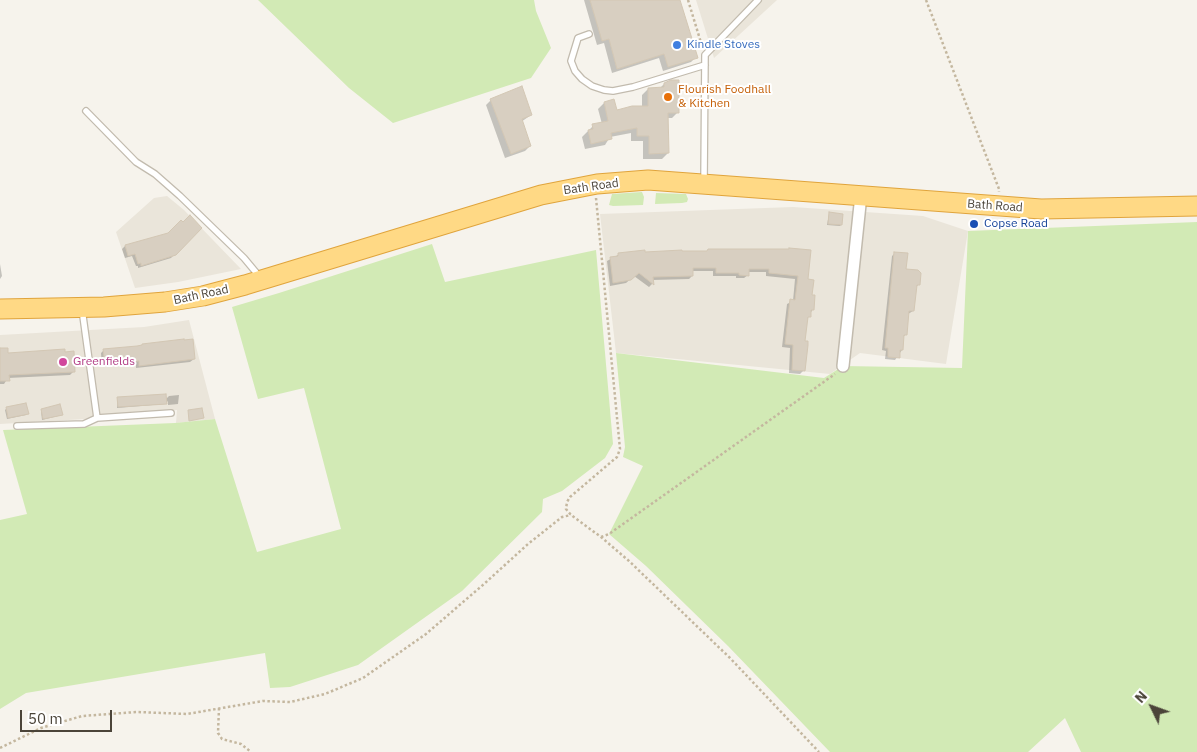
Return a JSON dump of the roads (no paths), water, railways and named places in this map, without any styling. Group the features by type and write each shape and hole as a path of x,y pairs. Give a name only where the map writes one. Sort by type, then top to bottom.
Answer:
{"highway":[{"name":"Bath Road","path":"0,309 165,302 203,296 262,280 541,195 597,184 648,180 1041,209 1197,206"}],"street":[{"path":"844,366 861,195"}],"lane":[{"path":"704,184 705,55 758,0"},
{"path":"589,34 578,38 570,61 582,79 592,86 604,90 613,91 632,87 704,65"},
{"path":"86,111 136,162 155,174 180,196 244,258 262,280"},
{"path":"82,307 97,418"},
{"path":"17,426 84,424 97,418 171,413"}],"place":[{"name":"Kindle Stoves","path":"677,45"},
{"name":"Flourish Foodhall & Kitchen","path":"668,97"},
{"name":"Copse Road","path":"974,224"},
{"name":"Greenfields","path":"63,362"}]}
